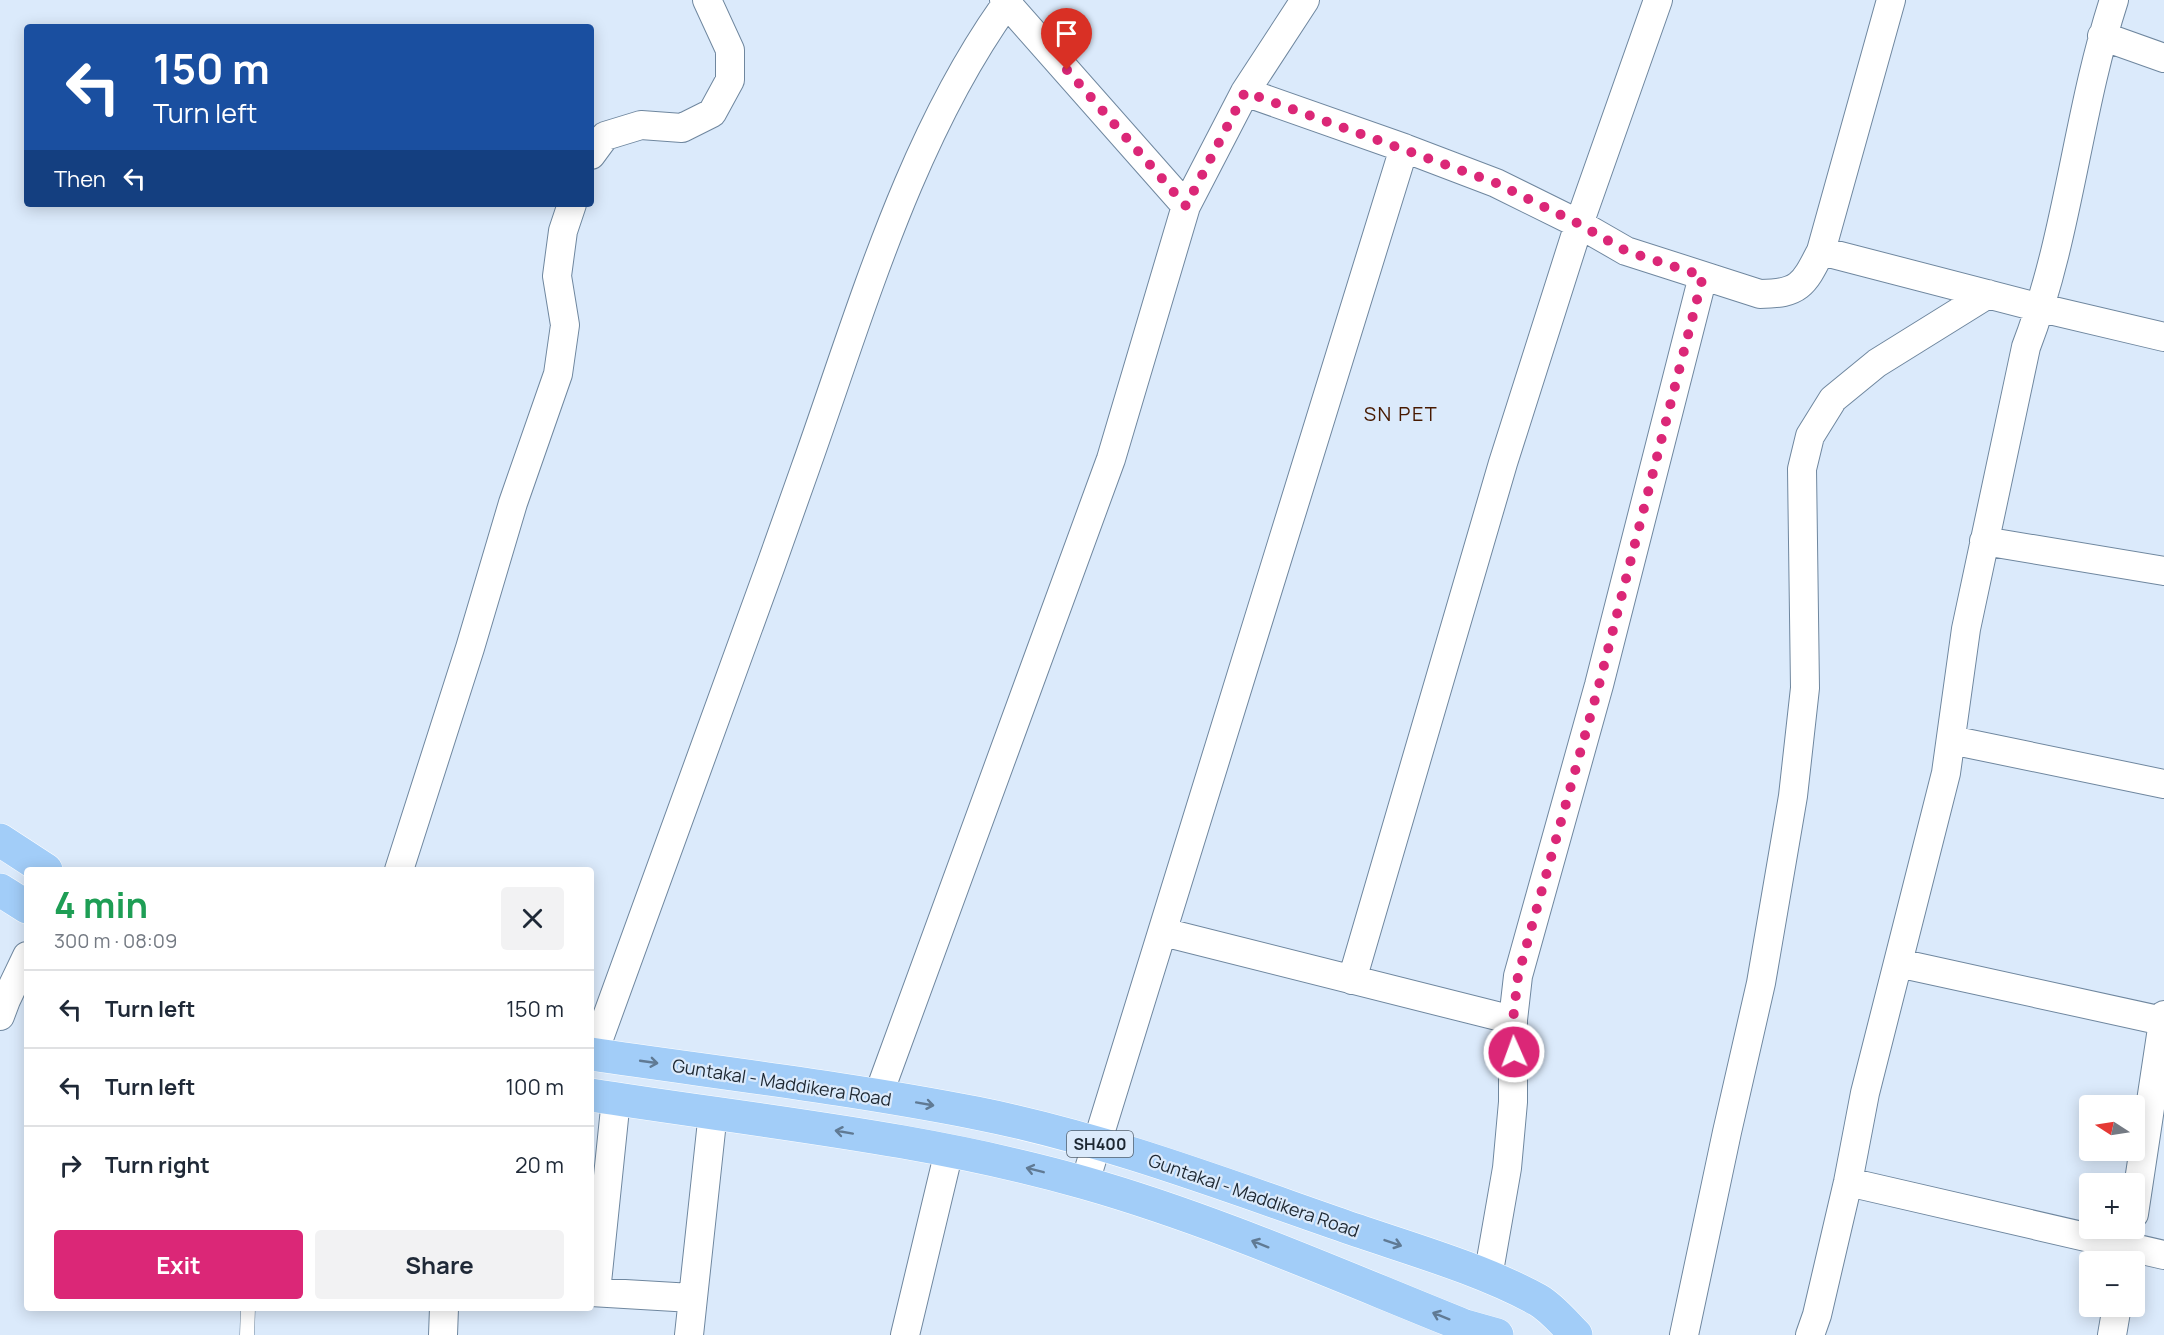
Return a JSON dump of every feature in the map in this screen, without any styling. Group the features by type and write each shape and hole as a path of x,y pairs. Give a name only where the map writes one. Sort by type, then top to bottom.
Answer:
{"main road":[{"path":"0,840 41,867"},
{"path":"0,890 24,906"},
{"name":"Guntakal - Maddikera Road","path":"594,1054 762,1077 878,1096 978,1114 1096,1143 1200,1176 1488,1276 1540,1302 1576,1335"},
{"name":"SH400","path":"604,1097 712,1112 949,1151 1085,1182 1188,1215 1465,1326 1497,1335"}],"street":[{"path":"594,151 605,136 641,124 682,128 712,113 730,80 730,50 706,0"},
{"path":"878,1096 1111,459 1186,206 1245,92 1305,0"},
{"path":"1352,980 1503,463 1579,224 1658,0"},
{"path":"1245,92 1496,183 1579,224 1626,251 1760,294 1782,294 1806,280 1821,250 1891,0"},
{"path":"1810,1335 1817,1315 1848,1182 1865,1094 1946,773 1966,629 2026,347 2041,308 2068,199 2102,36 2114,0"},
{"path":"594,1049 780,541 895,217 945,102 1007,1 1186,206"},
{"path":"2102,36 2164,58"},
{"path":"1085,1182 1404,148"},
{"path":"400,867 470,648 513,503 558,374 565,325 557,276 563,231 571,207"},
{"path":"1821,250 2041,308 2163,332"},
{"path":"1488,1276 1507,1168 1514,1102 1513,1020 1518,976 1599,685 1703,276"},
{"path":"1684,1335 1761,983 1793,796 1805,688 1802,469 1810,436 1833,399 1877,363 1988,294"},
{"path":"1984,541 2164,571"},
{"path":"1951,740 2164,784"},
{"path":"1163,932 1513,1020"},
{"path":"0,1016 24,962"},
{"path":"1898,963 2164,1018 2140,1173"},
{"path":"604,1097 594,1292 692,1298"},
{"path":"689,1335 712,1112"},
{"path":"905,1335 949,1151"},
{"path":"1848,1182 2130,1246 2164,1256"},
{"path":"443,1335 444,1311"},
{"path":"2112,1335 2115,1317"}],"lane":[{"path":"247,1335 249,1311"}],"district":[{"name":"SN PET","path":"1401,413"}],"route":[{"path":"1067,70 1186,206 1245,92 1496,183 1579,224 1626,251 1703,276 1599,685 1518,976 1513,1020 1514,1052"}]}
